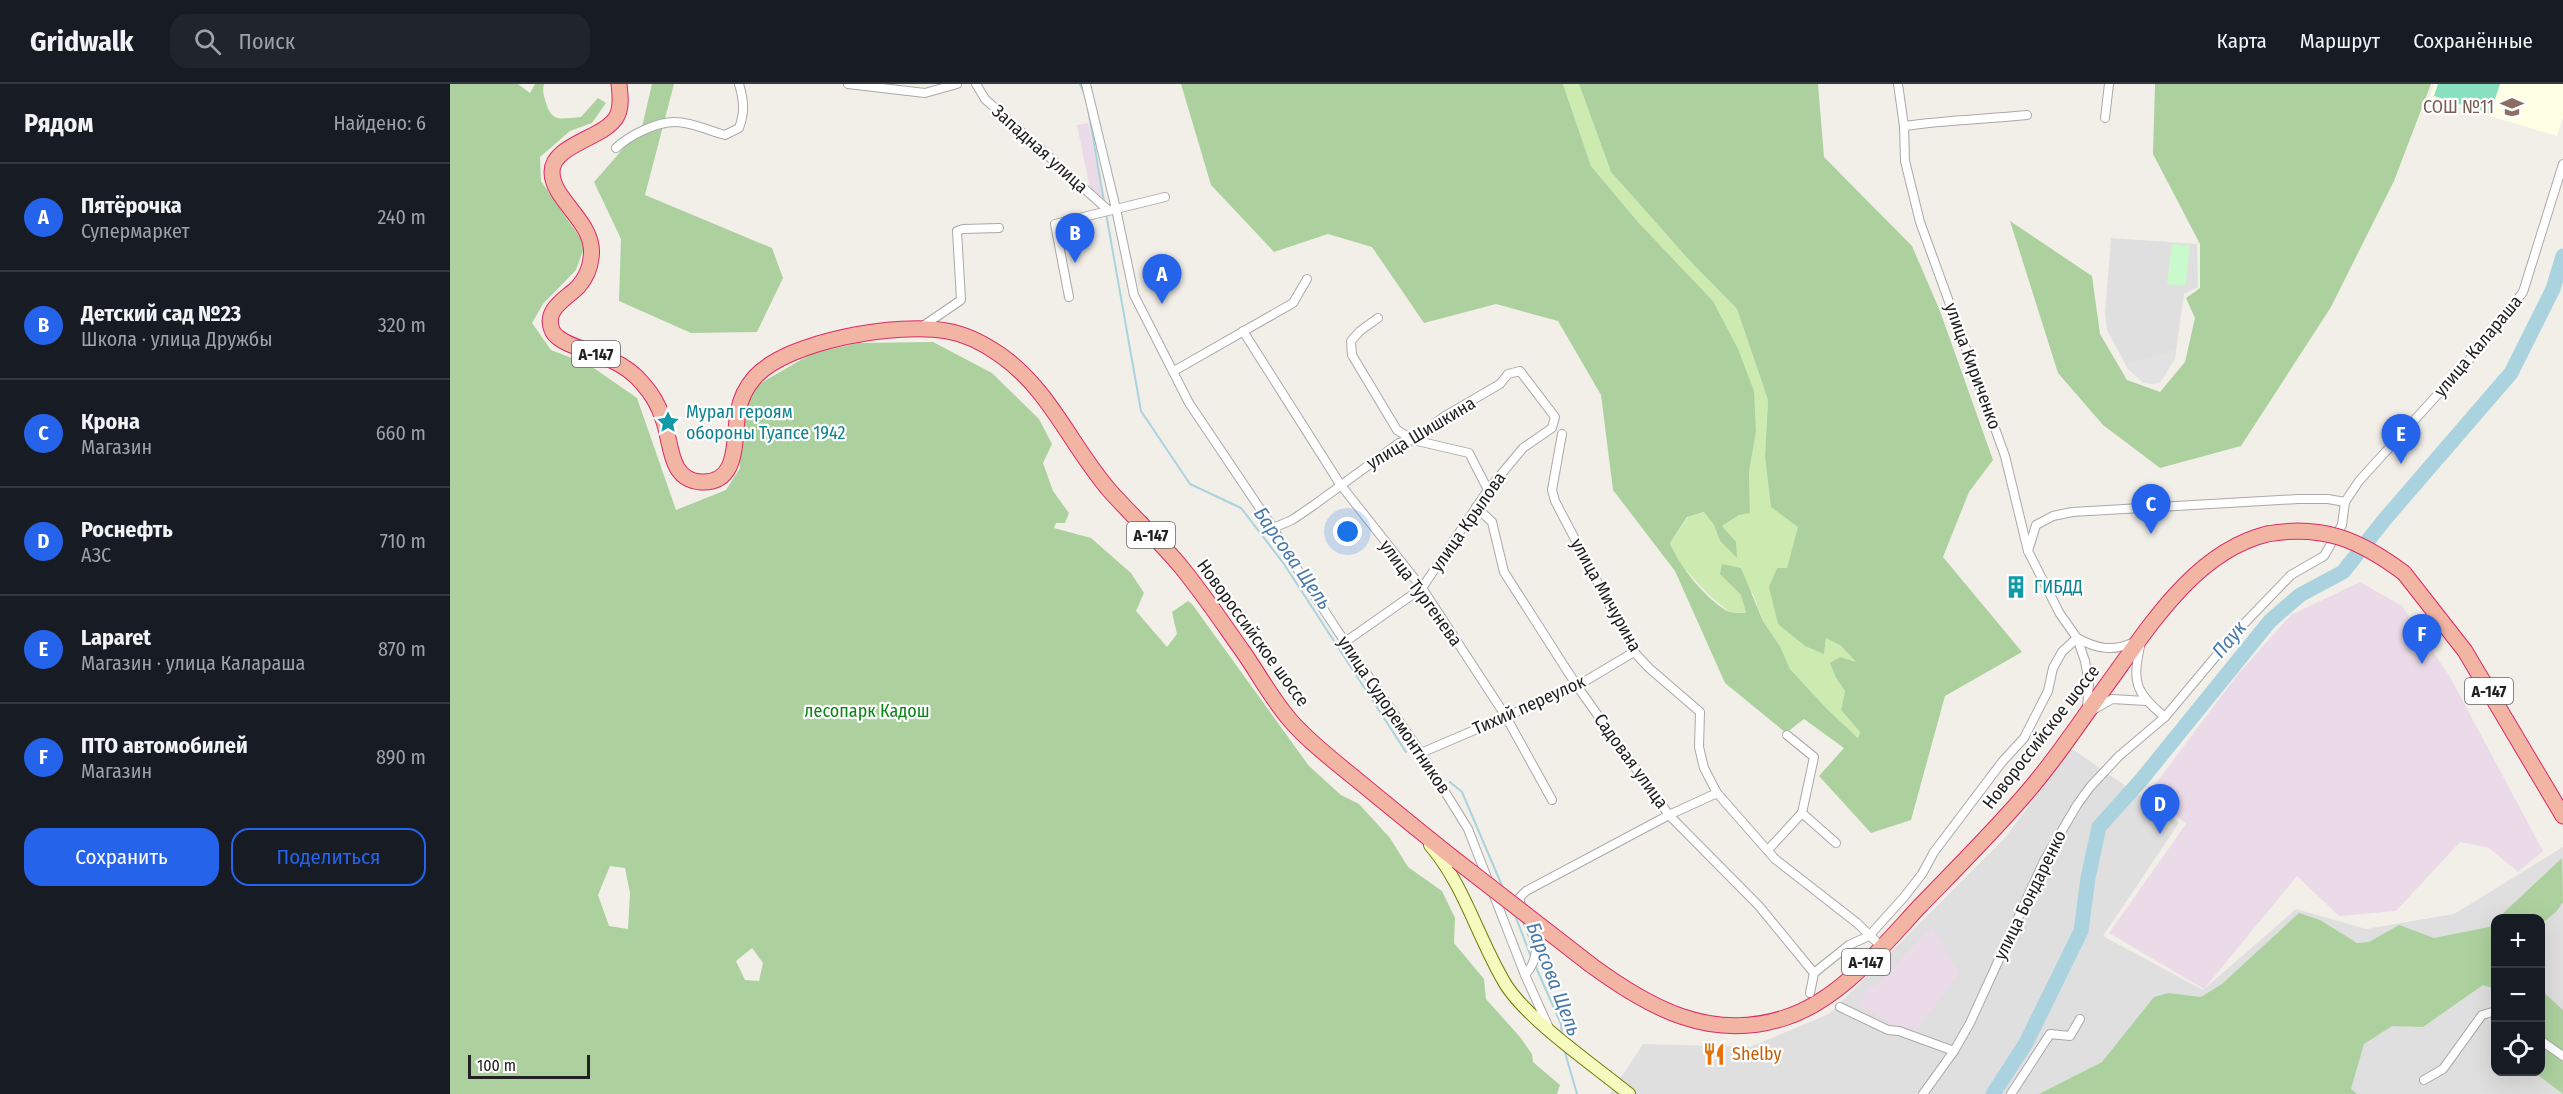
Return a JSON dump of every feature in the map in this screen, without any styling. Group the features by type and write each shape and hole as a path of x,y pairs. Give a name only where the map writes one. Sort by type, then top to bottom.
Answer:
{"highway":[{"name":"Новороссийское шоссе","path":"619,84 621,98 618,116 607,127 567,149 554,162 552,174 557,188 582,222 592,245 586,274 579,286 556,306 551,316 554,332 560,339 610,359 641,380 655,399 665,422 675,465 684,477 705,483 718,479 727,472 733,459 741,398 753,379 769,364 796,352 842,338 878,331 920,328 948,331 975,340 999,354 1035,385 1095,473 1182,568 1290,720 1330,757 1457,861 1591,965 1640,999 1666,1012 1698,1021 1750,1025 1783,1019 1806,1009 1848,980 2018,804 2142,637 2181,589 2218,554 2236,544 2267,534 2302,531 2326,533 2353,540 2370,548 2404,573 2465,651 2563,816"}],"main road":[{"name":"Новороссийское шоссе","path":"1416,828 1443,861 1460,890 1507,986 1551,1030 1629,1094"}],"street":[{"path":"616,148 627,138 654,127 675,122 725,135 739,128 744,114 744,100 739,84"},
{"path":"848,84 925,93 957,84"},
{"name":"Западная улица","path":"976,84 985,99 1112,210"},
{"name":"улица Судоремонтников","path":"1086,84 1112,210 1134,295 1189,403 1273,528 1345,642 1421,753 1468,829 1525,975 1551,1030"},
{"name":"улица Кириченко","path":"1898,84 1904,126 1905,161 1920,222 2006,456 2028,552 2061,614 2077,638 2089,683 2086,714"},
{"path":"2105,118 2109,84"},
{"path":"1904,126 2027,115"},
{"name":"улица Калараша","path":"2165,717 2237,631 2291,575 2324,556 2342,525 2345,502 2359,481 2479,349 2523,292 2563,164"},
{"path":"1069,297 1055,224 1165,197"},
{"path":"920,328 961,300 957,231 999,228"},
{"path":"1173,371 1293,303 1307,279"},
{"path":"1378,318 1351,341 1352,355 1397,430 1413,440 1469,453 1488,490"},
{"name":"улица Тургенева","path":"1243,332 1340,484 1422,588 1505,715 1552,800"},
{"name":"улица Шишкина","path":"1273,528 1292,520 1314,506 1340,484 1399,442 1413,440 1444,416 1500,384 1508,374 1520,371 1555,417"},
{"name":"улица Крылова","path":"1345,642 1422,588 1488,490 1523,448 1552,428 1555,417"},
{"name":"улица Мичурина","path":"1562,434 1552,490 1555,501 1634,652 1700,712 1701,757 1717,793 1775,859 1857,923 1882,947"},
{"path":"2028,552 2036,525 2053,516 2072,512 2298,499 2328,499 2345,502"},
{"name":"Садовая улица","path":"1476,507 1492,522 1504,572 1577,686 1669,815 1759,906 1814,973"},
{"path":"2142,637 2136,676 2140,692 2146,702 2165,717"},
{"path":"1810,993 1814,973 1849,945 1869,936 1916,881 1934,852 2002,762 2024,738 2048,691 2053,668 2062,652 2077,638 2107,649 2125,646 2142,637"},
{"name":"Тихий переулок","path":"1421,753 1577,686 1634,652"},
{"path":"2086,714 2112,699 2146,702"},
{"name":"улица Бондаренко","path":"1923,1094 1954,1051 1970,1023 2044,861 2065,822 2100,776 2119,756 2144,738 2165,717"},
{"path":"1768,850 1802,813 1814,757 1787,735"},
{"path":"1525,975 1532,967 1537,954 1536,944 1522,909 1520,897 1526,891 1669,815 1717,793"},
{"path":"1802,813 1836,843"},
{"path":"1840,1007 1888,1030 1899,1031 1954,1051"},
{"path":"2424,1080 2443,1069 2482,1016 2491,1013"},
{"path":"2011,1094 2050,1034 2070,1036 2080,1019"},
{"path":"2545,1043 2563,1056"}],"shaded area":[{"name":"СОШ №11","path":"2434,84 2563,84 2563,117 2557,136 2430,98"},
{"path":"1088,123 1104,197 1097,198 1090,189 1077,125"},
{"path":"2111,238 2197,244 2198,287 2184,294 2175,358 2160,382 2144,383 2128,369 2107,330 2105,314"},
{"path":"2176,349 2175,358 2160,382 2144,383 2125,365"},
{"path":"2360,582 2402,606 2450,677 2543,851 2518,872 2489,848 2460,842 2396,911 2339,916 2297,876 2204,989 2109,933 2186,824 2150,791 2238,674 2291,615"},
{"path":"2071,748 2179,823 2103,936 2203,990 2296,909 2366,929 2454,914 2563,847 2563,1094 1610,1094 1643,1044 1750,1047 1829,1014 2005,838"},
{"path":"1932,927 1959,974 1912,1036 1858,1004 1866,994 1864,992 1871,985 1874,987"}],"green space":[{"name":"лесопарк Кадош","path":"450,84 518,84 530,93 535,84 544,84 548,110 555,117 564,119 581,117 598,98 606,103 592,123 570,131 540,157 541,181 585,245 576,270 543,304 532,323 551,350 588,364 637,398 676,510 726,490 740,468 739,429 752,388 813,353 858,343 933,342 992,373 1039,419 1052,444 1043,463 1053,491 1069,513 1065,523 1056,523 1054,528 1091,538 1131,573 1144,593 1136,611 1167,647 1177,634 1172,612 1188,601 1192,604 1309,766 1341,795 1359,804 1390,838 1408,867 1442,891 1455,918 1454,943 1484,979 1486,999 1520,1037 1532,1054 1533,1062 1560,1085 1557,1094 450,1094","holes":["610,866 625,868 630,893 628,929 609,926 598,895","752,948 763,963 759,981 745,980 736,961"]},
{"path":"652,84 674,84 645,195 772,248 783,278 757,332 691,333 619,301 621,239 594,182 642,127"},
{"path":"1181,84 1563,84 1591,166 1638,222 1713,301 1738,349 1754,391 1756,432 1749,472 1750,513 1739,515 1722,526 1736,542 1737,558 1720,541 1714,525 1704,512 1687,517 1670,543 1674,552 1694,581 1710,598 1729,612 1746,613 1741,595 1720,574 1722,564 1741,568 1763,621 1780,646 1790,669 1858,738 1860,732 1841,710 1845,691 1830,663 1840,657 1856,662 1841,646 1826,638 1824,654 1805,646 1778,624 1769,587 1777,568 1787,568 1798,527 1771,507 1765,456 1768,400 1737,309 1690,261 1611,172 1579,84 1818,84 1824,157 1912,246 1940,311 1993,460 1969,492 1943,557 2022,652 1945,696 1911,820 1871,833 1819,776 1844,748 1804,719 1786,733 1725,683 1675,571 1613,490 1601,395 1558,321 1496,304 1424,323 1372,247 1328,234 1274,252 1211,185"},
{"path":"1563,84 1579,84 1611,172 1690,261 1737,309 1768,400 1765,456 1799,527 1787,568 1824,654 1826,638 1841,646 1858,664 1836,678 1845,691 1841,710 1860,732 1858,738 1790,669 1780,646 1763,621 1753,594 1721,574 1741,595 1746,613 1729,612 1709,595 1678,562 1670,543 1688,517 1705,512 1714,525 1720,541 1722,526 1739,515 1750,512 1749,472 1756,432 1713,301 1638,222 1591,166"},
{"path":"2155,84 2431,84 2394,181 2331,307 2241,446 2160,468 2103,425 2058,373 2010,221 2092,276 2100,334 2127,380 2160,392 2185,362 2195,318 2186,298 2200,288 2200,244 2153,154"},
{"path":"2438,84 2500,84 2490,114 2434,96"},
{"path":"2172,244 2190,246 2185,286 2167,284"},
{"path":"2562,858 2563,902 2556,912 2545,921 2545,914 2502,914"},
{"path":"2299,913 2320,920 2357,943 2369,942 2399,925 2434,938 2491,925 2491,988 2483,985 2423,1027 2392,1026 2364,1044 2351,1089 2357,1094 2039,1094 2102,1062 2154,997 2168,993 2201,997 2222,984"},
{"path":"2545,994 2563,1010 2563,1094 2539,1076 2545,1076"}],"waterway":[{"name":"Барсова Щель","path":"1080,84 1085,95"},
{"name":"Барсова Щель","path":"1088,109 1104,201"},
{"name":"Барсова Щель","path":"1106,213 1141,411 1190,484 1241,508 1284,564 1406,752"},
{"name":"Паук","path":"1993,1094 2026,1043 2081,931 2088,878 2099,827 2142,779 2270,621 2300,595 2343,572 2385,519 2511,373 2553,289 2563,256"},
{"name":"Барсова Щель","path":"1450,782 1462,792 1503,888"},
{"name":"Барсова Щель","path":"1515,915 1531,957"},
{"name":"Барсова Щель","path":"1535,965 1561,1024 1562,1035"},
{"name":"Барсова Щель","path":"1564,1049 1577,1094"}],"place":[{"name":"СОШ №11","path":"2512,107"},
{"name":"Детский сад №23","path":"1075,263"},
{"name":"Пятёрочка","path":"1162,304"},
{"name":"Мурал героям обороны Туапсе 1942","path":"668,422"},
{"name":"Laparet","path":"2401,464"},
{"name":"Крона","path":"2151,534"},
{"name":"ГИБДД","path":"2016,587"},
{"name":"ПТО автомобилей","path":"2422,664"},
{"name":"Роснефть","path":"2160,834"},
{"name":"Shelby","path":"1714,1054"}]}
